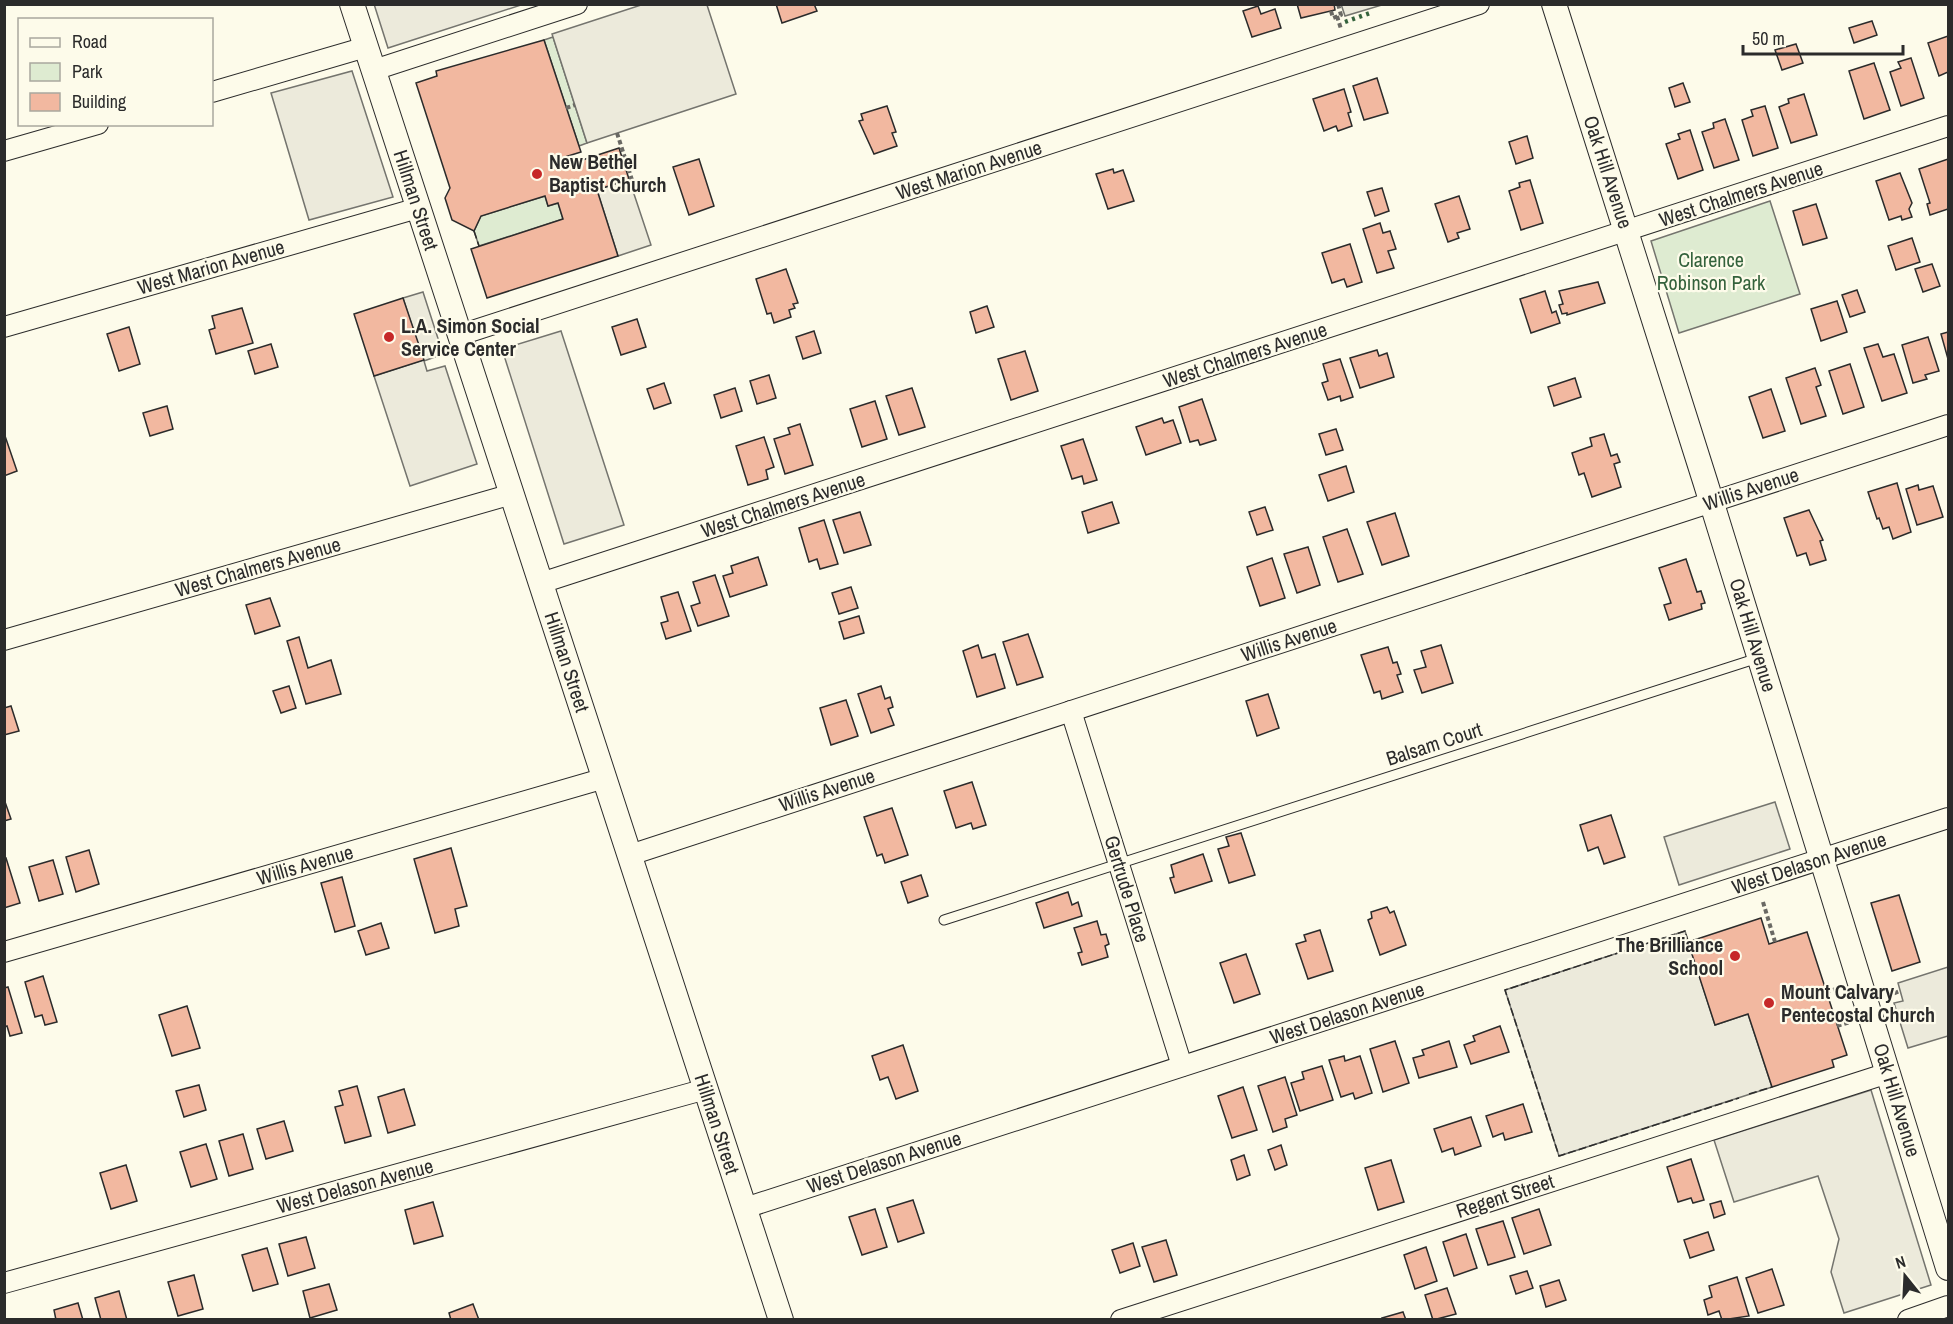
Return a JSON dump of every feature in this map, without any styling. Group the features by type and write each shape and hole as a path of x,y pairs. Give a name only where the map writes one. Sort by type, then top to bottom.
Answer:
{"street":[{"name":"Hillman Street","path":"352,4 781,1320"},
{"path":"374,70 577,4"},
{"name":"West Marion Avenue","path":"460,335 1479,4"},
{"name":"Oak Hill Avenue","path":"1554,4 1712,502 1948,1268"},
{"path":"213,92 366,47"},
{"path":"4,152 91,126"},
{"name":"West Chalmers Avenue","path":"541,583 1948,126"},
{"name":"West Marion Avenue","path":"4,327 418,208"},
{"name":"Willis Avenue","path":"630,855 1948,425"},
{"name":"West Chalmers Avenue","path":"4,640 512,494"},
{"name":"Gertrude Place","path":"1071,711 1182,1066"},
{"name":"Willis Avenue","path":"4,952 605,778"},
{"name":"West Delason Avenue","path":"745,1208 1948,818"},
{"name":"Regent Street","path":"1121,1320 1888,1072"},
{"name":"West Delason Avenue","path":"4,1282 706,1089"},
{"path":"1908,1320 1948,1306"}],"lane":[{"name":"Balsam Court","path":"944,920 1760,658"}],"path":[{"path":"1331,11 1333,18 1341,15 1338,4"},
{"path":"1337,16 1341,29"},
{"path":"566,108 575,105"},
{"path":"617,133 632,180 630,181"},
{"path":"1763,902 1775,942"},
{"path":"1827,992 1840,988"},
{"path":"1886,996 1900,991"},
{"path":"1838,1026 1850,1022"}],"green space":[{"path":"553,37 587,143 579,146 544,40"},
{"path":"545,196 548,206 558,203 563,219 479,246 474,231 481,216"},
{"name":"Clarence Robinson Park","path":"1770,201 1800,294 1679,333 1651,241"}],"shaded area":[{"path":"374,4 521,4 521,5 388,48"},
{"path":"1341,4 1382,4 1382,5 1345,16"},
{"path":"641,5 707,5 736,94 587,143 552,34"},
{"path":"352,71 393,197 309,220 271,93"},
{"path":"629,179 651,245 618,256 597,190"},
{"path":"423,292 443,354 424,361 427,371 445,366 477,464 410,486 374,376 423,360 403,298"},
{"path":"561,331 624,525 564,544 502,349"},
{"path":"1775,802 1790,849 1679,885 1664,837"},
{"path":"1685,931 1715,1025 1748,1014 1772,1087 1559,1156 1505,990"},
{"path":"1948,967 1948,1036 1908,1048 1894,1003 1903,1001 1898,983"},
{"path":"1871,1090 1931,1285 1844,1313 1831,1272 1839,1239 1818,1176 1734,1202 1714,1140"}],"building":[{"path":"776,4 814,4 817,11 782,23"},
{"path":"1297,4 1334,4 1335,10 1301,18"},
{"path":"1258,6 1261,14 1275,9 1281,28 1252,37 1243,11"},
{"path":"1872,21 1877,35 1854,43 1849,28"},
{"path":"1948,36 1948,72 1939,76 1928,43"},
{"name":"New Bethel Baptist Church","path":"544,40 581,152 555,160 558,168 619,148 629,179 597,190 618,256 487,298 471,249 563,219 558,203 548,206 545,196 481,216 474,231 452,220 445,198 450,188 416,83 437,76 436,71"},
{"path":"1796,44 1803,63 1782,70 1775,50"},
{"path":"1911,58 1924,98 1901,106 1890,72 1901,68 1898,62"},
{"path":"1874,63 1890,110 1864,119 1849,71"},
{"path":"1377,78 1388,113 1364,120 1353,86"},
{"path":"1683,83 1690,102 1675,107 1669,88"},
{"path":"1344,89 1351,112 1348,113 1352,126 1338,131 1336,126 1324,131 1313,99"},
{"path":"1804,94 1817,135 1791,143 1779,107 1789,103 1788,99"},
{"path":"887,106 896,132 892,133 897,146 874,154 859,121 863,120 861,114"},
{"path":"1765,106 1778,148 1753,156 1742,120 1753,116 1751,110"},
{"path":"1725,119 1739,160 1714,168 1702,132 1714,128 1713,123"},
{"path":"1690,130 1703,170 1678,179 1666,144 1680,139 1678,134"},
{"path":"1527,136 1533,158 1516,164 1509,142"},
{"path":"699,159 714,206 689,215 673,167"},
{"path":"1948,159 1948,209 1930,215 1927,204 1930,203 1919,169"},
{"path":"1113,169 1114,173 1123,170 1134,201 1108,209 1096,174"},
{"path":"1900,173 1912,203 1909,209 1912,217 1902,220 1901,216 1889,220 1876,181"},
{"path":"1530,180 1543,223 1521,230 1509,191 1520,187 1519,183"},
{"path":"1382,188 1389,211 1375,216 1367,192"},
{"path":"1459,196 1470,229 1457,233 1459,238 1448,242 1435,204"},
{"path":"1816,204 1827,238 1803,245 1793,211"},
{"path":"1380,223 1383,233 1390,231 1396,249 1388,251 1394,268 1377,273 1363,229"},
{"path":"1912,238 1920,262 1896,270 1888,246"},
{"path":"1350,244 1362,282 1347,287 1344,279 1332,283 1322,253"},
{"path":"1932,264 1940,286 1923,292 1915,269"},
{"path":"786,269 798,303 793,304 795,308 789,310 791,317 774,323 771,313 767,314 756,279"},
{"path":"1598,282 1605,303 1567,315 1567,313 1562,314 1559,305 1563,304 1559,291"},
{"path":"1857,290 1865,312 1850,317 1842,295"},
{"path":"1545,291 1552,313 1556,311 1560,323 1531,333 1520,299"},
{"name":"L.A. Simon Social Service Center","path":"403,298 424,360 374,376 354,314"},
{"path":"1837,301 1847,332 1821,341 1811,309"},
{"path":"987,306 994,327 976,333 970,312"},
{"path":"242,308 253,343 216,354 209,330 215,328 212,316"},
{"path":"637,319 646,347 621,355 612,327"},
{"path":"129,327 140,364 119,371 107,334"},
{"path":"814,331 821,353 803,359 796,337"},
{"path":"1948,332 1948,359 1941,334"},
{"path":"1928,337 1939,371 1925,375 1927,379 1913,383 1902,345"},
{"path":"271,344 278,367 255,374 248,351"},
{"path":"1878,344 1883,357 1894,354 1907,393 1882,401 1864,348"},
{"path":"1377,350 1379,356 1387,353 1394,377 1360,388 1350,358"},
{"path":"1025,351 1038,391 1011,400 998,359"},
{"path":"1340,359 1353,397 1341,401 1340,396 1328,400 1322,383 1328,381 1323,364"},
{"path":"1850,364 1864,407 1843,414 1829,371"},
{"path":"1815,368 1821,385 1816,387 1826,416 1801,424 1786,378"},
{"path":"769,375 776,398 757,404 750,381"},
{"path":"1575,378 1581,397 1554,406 1548,387"},
{"path":"664,383 671,403 654,409 647,389"},
{"path":"735,388 742,411 721,418 714,395"},
{"path":"912,388 925,427 899,435 886,396"},
{"path":"1771,389 1785,431 1763,438 1749,397"},
{"path":"1202,399 1216,440 1200,445 1198,440 1190,442 1179,407"},
{"path":"875,401 887,439 862,447 850,409"},
{"path":"167,406 173,429 150,436 143,413"},
{"path":"1162,418 1164,423 1173,420 1181,443 1146,455 1136,427"},
{"path":"800,424 813,465 785,474 774,439 790,434 788,428"},
{"path":"1336,429 1343,450 1326,455 1319,434"},
{"path":"4,433 17,471 4,476"},
{"path":"1604,434 1611,456 1617,454 1620,462 1614,464 1621,487 1592,497 1584,473 1579,475 1572,453 1592,446 1590,438"},
{"path":"764,437 774,467 766,470 768,479 748,485 736,446"},
{"path":"1083,439 1097,480 1084,484 1082,476 1072,479 1061,446"},
{"path":"1346,466 1354,492 1328,501 1319,475"},
{"path":"1897,483 1911,532 1893,539 1889,527 1883,529 1879,518 1877,519 1868,492"},
{"path":"1918,485 1919,490 1933,486 1943,517 1917,525 1906,489"},
{"path":"1112,502 1119,523 1088,533 1082,512"},
{"path":"1265,507 1273,530 1257,535 1249,512"},
{"path":"1809,510 1823,540 1820,541 1826,560 1810,565 1806,553 1797,556 1784,518"},
{"path":"860,512 871,545 844,553 833,520"},
{"path":"1395,513 1409,556 1382,565 1367,522"},
{"path":"824,520 838,564 820,569 817,559 809,562 799,528"},
{"path":"1347,529 1363,574 1338,582 1323,537"},
{"path":"1308,547 1320,585 1297,593 1284,554"},
{"path":"758,557 767,585 730,597 723,576 733,573 731,566"},
{"path":"1272,558 1285,598 1260,606 1247,567"},
{"path":"1686,559 1697,592 1701,591 1705,603 1701,604 1702,609 1669,620 1664,605 1671,603 1659,568"},
{"path":"715,575 729,616 698,626 691,606 700,603 693,582"},
{"path":"851,587 858,608 839,614 832,593"},
{"path":"678,592 691,631 666,639 661,623 668,621 661,597"},
{"path":"270,598 280,626 255,634 246,605"},
{"path":"859,616 864,633 844,639 839,622"},
{"path":"1028,634 1043,677 1017,685 1003,642"},
{"path":"299,637 308,668 331,660 341,694 306,704 287,641"},
{"path":"978,645 982,658 995,654 1005,688 977,697 963,651"},
{"path":"1441,645 1453,683 1422,693 1414,670 1426,667 1421,651"},
{"path":"1388,647 1393,663 1397,662 1401,674 1397,675 1403,692 1382,699 1380,691 1374,693 1361,655"},
{"path":"289,686 296,708 281,713 273,691"},
{"path":"881,686 885,699 890,697 893,707 888,709 894,725 871,733 858,694"},
{"path":"1268,694 1279,728 1257,736 1246,701"},
{"path":"846,700 858,736 831,745 820,708"},
{"path":"11,706 19,731 4,735 4,708"},
{"path":"972,782 986,825 973,829 971,823 956,828 944,791"},
{"path":"4,799 11,819 4,821"},
{"path":"892,808 908,855 885,863 882,854 877,856 864,817"},
{"path":"1611,815 1625,857 1604,864 1598,847 1588,851 1580,825"},
{"path":"1241,833 1255,875 1229,883 1218,849 1229,846 1226,837"},
{"path":"451,848 467,906 455,909 459,926 435,933 414,859"},
{"path":"89,850 99,884 76,892 66,857"},
{"path":"1203,854 1212,881 1175,893 1170,878 1174,877 1171,865"},
{"path":"6,858 20,903 4,908 4,859"},
{"path":"53,860 63,894 39,901 29,867"},
{"path":"921,875 928,896 908,903 901,882"},
{"path":"342,877 355,926 335,932 321,883"},
{"path":"1068,892 1072,905 1078,902 1082,916 1044,928 1036,903"},
{"path":"1899,895 1920,962 1892,971 1871,903"},
{"path":"1387,907 1390,913 1394,911 1406,945 1380,955 1368,920 1372,918 1371,912"},
{"name":"Mount Calvary Pentecostal Church","path":"1761,918 1769,944 1807,932 1847,1055 1832,1060 1834,1067 1772,1087 1748,1014 1715,1025 1688,942"},
{"path":"1097,921 1101,935 1106,934 1109,944 1105,946 1108,957 1082,965 1078,953 1082,952 1074,928"},
{"path":"381,923 389,948 366,955 358,931"},
{"path":"1320,930 1333,971 1308,979 1296,944 1306,941 1304,935"},
{"path":"1246,954 1260,994 1234,1003 1220,963"},
{"path":"43,976 57,1022 45,1025 42,1015 35,1017 25,982"},
{"path":"8,987 22,1033 10,1036 7,1026 4,1027 4,988"},
{"path":"187,1006 200,1048 172,1056 159,1015"},
{"path":"1500,1026 1509,1052 1471,1064 1464,1045 1475,1041 1473,1036"},
{"path":"1395,1041 1409,1083 1383,1092 1370,1049"},
{"path":"1449,1041 1457,1067 1419,1078 1413,1058 1424,1055 1422,1050"},
{"path":"903,1045 918,1091 896,1099 888,1077 880,1080 872,1056"},
{"path":"1344,1056 1345,1061 1360,1056 1372,1093 1355,1099 1353,1093 1341,1097 1329,1060"},
{"path":"1322,1066 1333,1100 1300,1111 1291,1083 1304,1079 1302,1072"},
{"path":"1285,1077 1297,1115 1285,1119 1287,1127 1273,1132 1258,1086"},
{"path":"199,1085 206,1110 184,1117 176,1091"},
{"path":"357,1086 371,1136 345,1143 335,1107 343,1105 339,1091"},
{"path":"1243,1087 1257,1130 1232,1138 1218,1096"},
{"path":"404,1089 415,1125 388,1133 378,1097"},
{"path":"1523,1104 1532,1132 1505,1140 1503,1133 1493,1137 1486,1116"},
{"path":"1471,1117 1481,1146 1455,1155 1453,1148 1442,1152 1434,1129"},
{"path":"284,1121 293,1151 266,1159 257,1129"},
{"path":"243,1134 253,1169 229,1176 219,1141"},
{"path":"206,1144 217,1179 191,1187 180,1152"},
{"path":"1281,1145 1287,1165 1275,1170 1268,1150"},
{"path":"1244,1155 1250,1175 1237,1180 1231,1160"},
{"path":"1691,1159 1704,1200 1693,1203 1691,1198 1678,1202 1667,1167"},
{"path":"1391,1160 1404,1202 1378,1210 1365,1168"},
{"path":"126,1165 137,1201 111,1209 100,1173"},
{"path":"913,1200 924,1233 898,1242 887,1208"},
{"path":"1721,1201 1725,1214 1714,1218 1710,1204"},
{"path":"433,1202 443,1236 414,1244 405,1210"},
{"path":"875,1209 887,1247 862,1255 849,1217"},
{"path":"1539,1209 1551,1245 1524,1254 1512,1218"},
{"path":"1503,1221 1515,1257 1488,1265 1476,1229"},
{"path":"1708,1232 1714,1250 1690,1258 1684,1240"},
{"path":"1466,1234 1477,1268 1454,1276 1443,1242"},
{"path":"306,1237 315,1268 288,1276 279,1244"},
{"path":"1166,1240 1177,1275 1154,1282 1142,1247"},
{"path":"1133,1243 1140,1266 1120,1273 1112,1250"},
{"path":"1426,1247 1437,1281 1415,1289 1404,1255"},
{"path":"267,1248 278,1284 253,1291 242,1255"},
{"path":"1772,1269 1784,1305 1758,1313 1746,1278"},
{"path":"1527,1271 1533,1288 1516,1294 1510,1276"},
{"path":"194,1275 203,1309 178,1316 168,1282"},
{"path":"1737,1277 1749,1316 1722,1320 1719,1311 1708,1315 1704,1300 1712,1297 1709,1286"},
{"path":"1559,1280 1566,1300 1546,1307 1540,1286"},
{"path":"329,1284 337,1310 310,1318 303,1291"},
{"path":"1447,1288 1456,1314 1433,1320 1425,1295"},
{"path":"119,1291 127,1320 101,1320 95,1298"},
{"path":"78,1303 83,1320 56,1320 54,1310"},
{"path":"473,1304 479,1320 451,1320 449,1313"},
{"path":"1403,1312 1406,1320 1383,1320 1382,1318"}],"hedge":[{"path":"1345,22 1373,12"}],"fence":[{"path":"474,231 479,246"},
{"path":"1688,942 1685,931 1505,990 1559,1156 1739,1098"},
{"path":"1749,1094 1772,1087"}],"place":[{"name":"New Bethel Baptist Church","path":"537,174"},
{"name":"L.A. Simon Social Service Center","path":"389,337"},
{"name":"The Brilliance School","path":"1735,956"},
{"name":"Mount Calvary Pentecostal Church","path":"1769,1003"}]}
